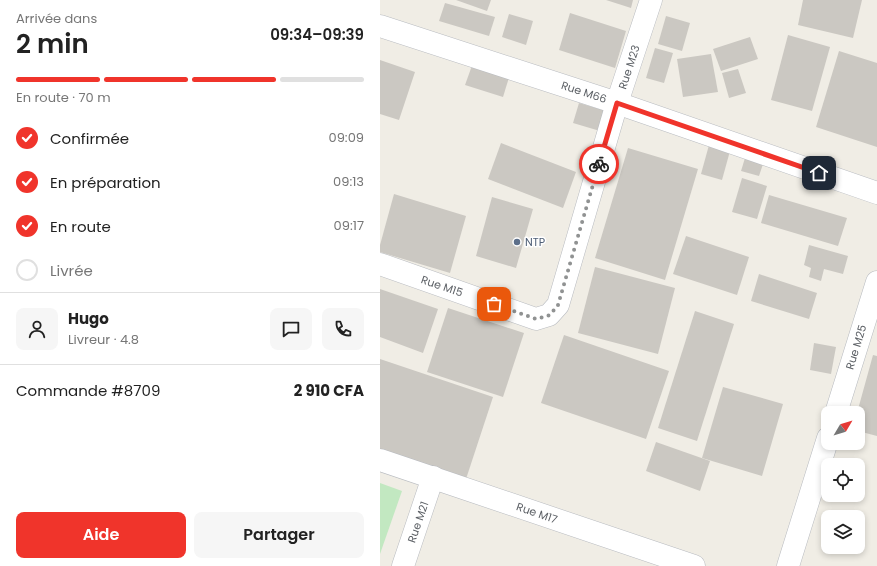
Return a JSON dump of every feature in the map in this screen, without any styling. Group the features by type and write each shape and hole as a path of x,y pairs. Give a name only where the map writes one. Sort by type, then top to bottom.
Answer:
{"street":[{"name":"Rue M23","path":"550,315 558,305 617,103 651,0"},
{"name":"Rue M66","path":"380,26 617,103 877,193"},
{"name":"Rue M15","path":"380,264 536,319 550,315"},
{"name":"Rue M25","path":"838,406 877,282"},
{"path":"788,566 824,450"},
{"name":"Rue M17","path":"380,460 694,566"},
{"name":"Rue M21","path":"402,566 433,477"}],"green space":[{"path":"380,483 402,491 380,554"}],"building":[{"path":"456,0 491,0 487,11"},
{"path":"606,0 633,0 631,8"},
{"path":"803,0 862,0 853,38 798,25"},
{"path":"445,3 495,17 489,36 439,21"},
{"path":"570,13 626,31 615,68 559,50"},
{"path":"509,14 533,21 526,45 502,37"},
{"path":"666,16 690,23 682,51 658,44"},
{"path":"788,35 830,47 812,111 771,100"},
{"path":"750,37 758,59 721,71 713,49"},
{"path":"655,48 673,53 664,83 646,78"},
{"path":"839,51 877,63 877,147 816,127"},
{"path":"711,54 718,92 683,97 677,59"},
{"path":"380,60 415,72 399,120 380,114"},
{"path":"474,60 511,71 503,97 465,85"},
{"path":"738,69 746,93 729,98 722,73"},
{"path":"579,103 606,111 600,131 573,123"},
{"path":"501,143 576,172 563,208 488,179"},
{"path":"709,145 730,151 722,180 701,174"},
{"path":"628,148 698,169 665,280 595,258"},
{"path":"745,158 763,164 759,176 741,171"},
{"path":"742,178 767,186 757,219 732,212"},
{"path":"394,194 466,216 450,273 380,252 380,245"},
{"path":"769,195 847,218 838,246 761,223"},
{"path":"492,197 533,209 516,268 476,256"},
{"path":"686,236 749,257 737,295 673,274"},
{"path":"809,245 848,256 843,274 824,269 821,281 809,277 811,268 804,265"},
{"path":"595,267 675,288 658,354 578,333"},
{"path":"759,274 817,293 809,319 751,301"},
{"path":"380,289 438,309 423,353 380,337"},
{"path":"448,308 524,333 503,397 427,372"},
{"path":"695,311 734,324 697,441 658,428"},
{"path":"564,335 669,371 646,439 541,403"},
{"path":"814,343 836,347 831,374 810,370"},
{"path":"873,355 877,356 877,436 865,433 865,406 859,406"},
{"path":"380,359 493,397 466,479 380,449"},
{"path":"723,387 783,404 762,476 702,458"},
{"path":"656,442 710,461 700,491 646,471"}],"way so far":[{"path":"494,304 536,319 550,315 558,305 599,164"}],"place":[{"name":"NTP","path":"517,242"}],"route":[{"path":"599,164 617,103 819,173"}]}
